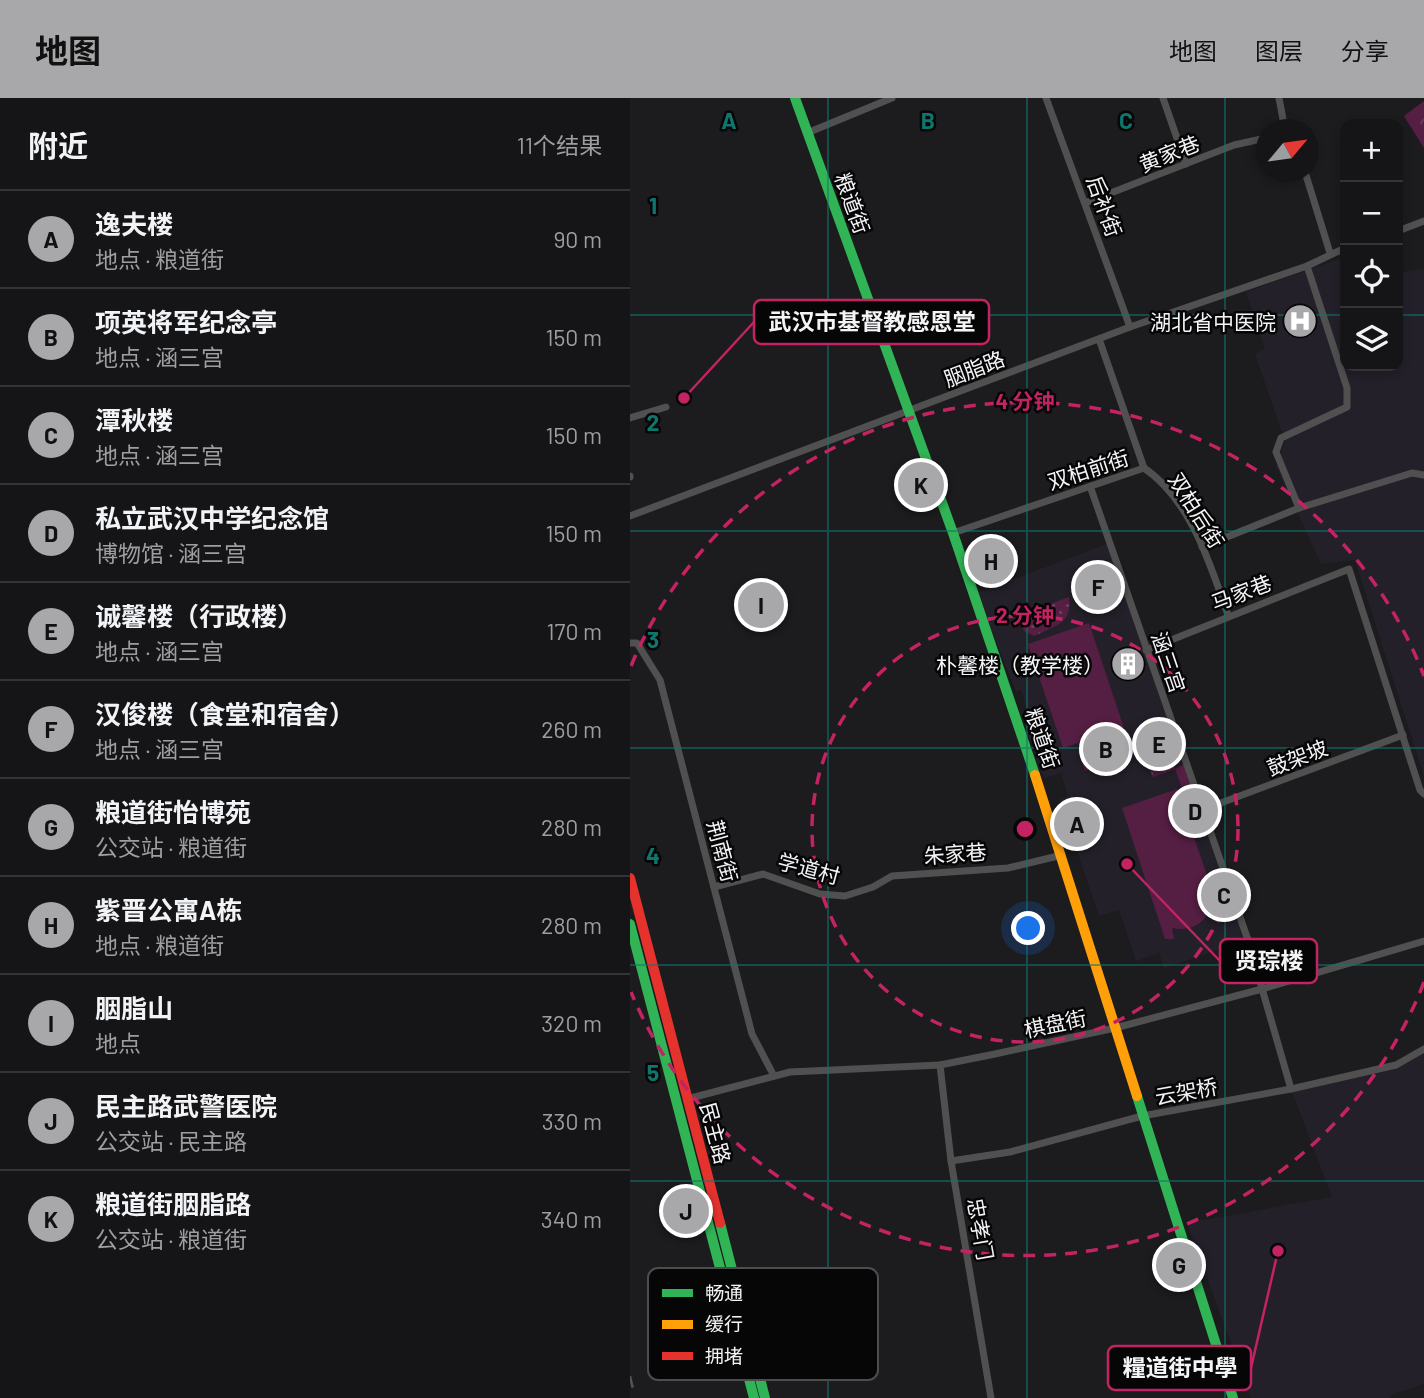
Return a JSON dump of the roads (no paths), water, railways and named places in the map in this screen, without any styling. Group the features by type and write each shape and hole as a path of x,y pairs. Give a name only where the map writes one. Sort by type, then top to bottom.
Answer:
{"street":[{"name":"粮道街","path":"795,98 953,534 1062,855 1233,1398"},
{"path":"807,132 892,98"},
{"name":"后补街","path":"1046,98 1130,327"},
{"path":"1163,98 1186,164"},
{"path":"1279,98 1283,119"},
{"name":"黄家巷","path":"1085,202 1234,145 1256,140"},
{"path":"1308,182 1330,253"},
{"path":"1403,229 1424,221"},
{"name":"胭脂路","path":"630,516 1130,327 1307,266 1340,250"},
{"path":"1299,508 1276,452 1281,438 1347,407 1347,387 1307,266"},
{"name":"双柏前街","path":"953,534 1144,468 1099,339"},
{"path":"630,418 666,407"},
{"name":"双柏后街","path":"1144,468 1164,482 1202,547 1228,615"},
{"path":"1202,547 1299,508 1412,473 1424,475"},
{"name":"涵三宫","path":"1090,486 1262,989 1291,1089"},
{"name":"马家巷","path":"1146,650 1228,615 1349,569 1403,735"},
{"name":"荆南街","path":"630,643 637,643 660,680 752,1034 774,1076"},
{"path":"1403,735 1420,790 1424,794"},
{"name":"鼓架坡","path":"1202,810 1403,735"},
{"name":"朱家巷","path":"892,876 1008,867 1062,855"},
{"name":"学道村","path":"714,887 763,874 820,894 845,897 873,887 892,876"},
{"name":"民主路","path":"630,878 731,1268"},
{"name":"民主路","path":"630,924 720,1268"},
{"name":"棋盘街","path":"687,1099 790,1072 867,1066 940,1065 1115,1028 1262,989 1424,941"},
{"name":"云架桥","path":"951,1161 1010,1153 1142,1116 1291,1089 1396,1065 1424,1049"},
{"name":"忠孝门","path":"940,1065 951,1161 991,1398"},
{"name":"民主路","path":"749,1380 754,1398"},
{"name":"民主路","path":"760,1380 765,1398"}],"railway":[{"path":"630,1376 635,1398"}],"place":[{"name":"湖北省中医院","path":"1300,321"},
{"name":"武汉市基督教感恩堂","path":"684,398"},
{"name":"粮道街胭脂路","path":"921,485"},
{"name":"紫晋公寓A栋","path":"991,561"},
{"name":"汉俊楼（食堂和宿舍）","path":"1098,587"},
{"name":"胭脂山","path":"761,605"},
{"name":"朴馨楼（教学楼）","path":"1128,664"},
{"name":"诚馨楼（行政楼）","path":"1159,744"},
{"name":"项英将军纪念亭","path":"1106,749"},
{"name":"私立武汉中学纪念馆","path":"1195,811"},
{"name":"逸夫楼","path":"1077,824"},
{"name":"贤琮楼","path":"1127,864"},
{"name":"潭秋楼","path":"1224,895"},
{"name":"民主路武警医院","path":"686,1211"},
{"name":"糧道街中學","path":"1278,1251"},
{"name":"粮道街怡博苑","path":"1179,1265"}]}
